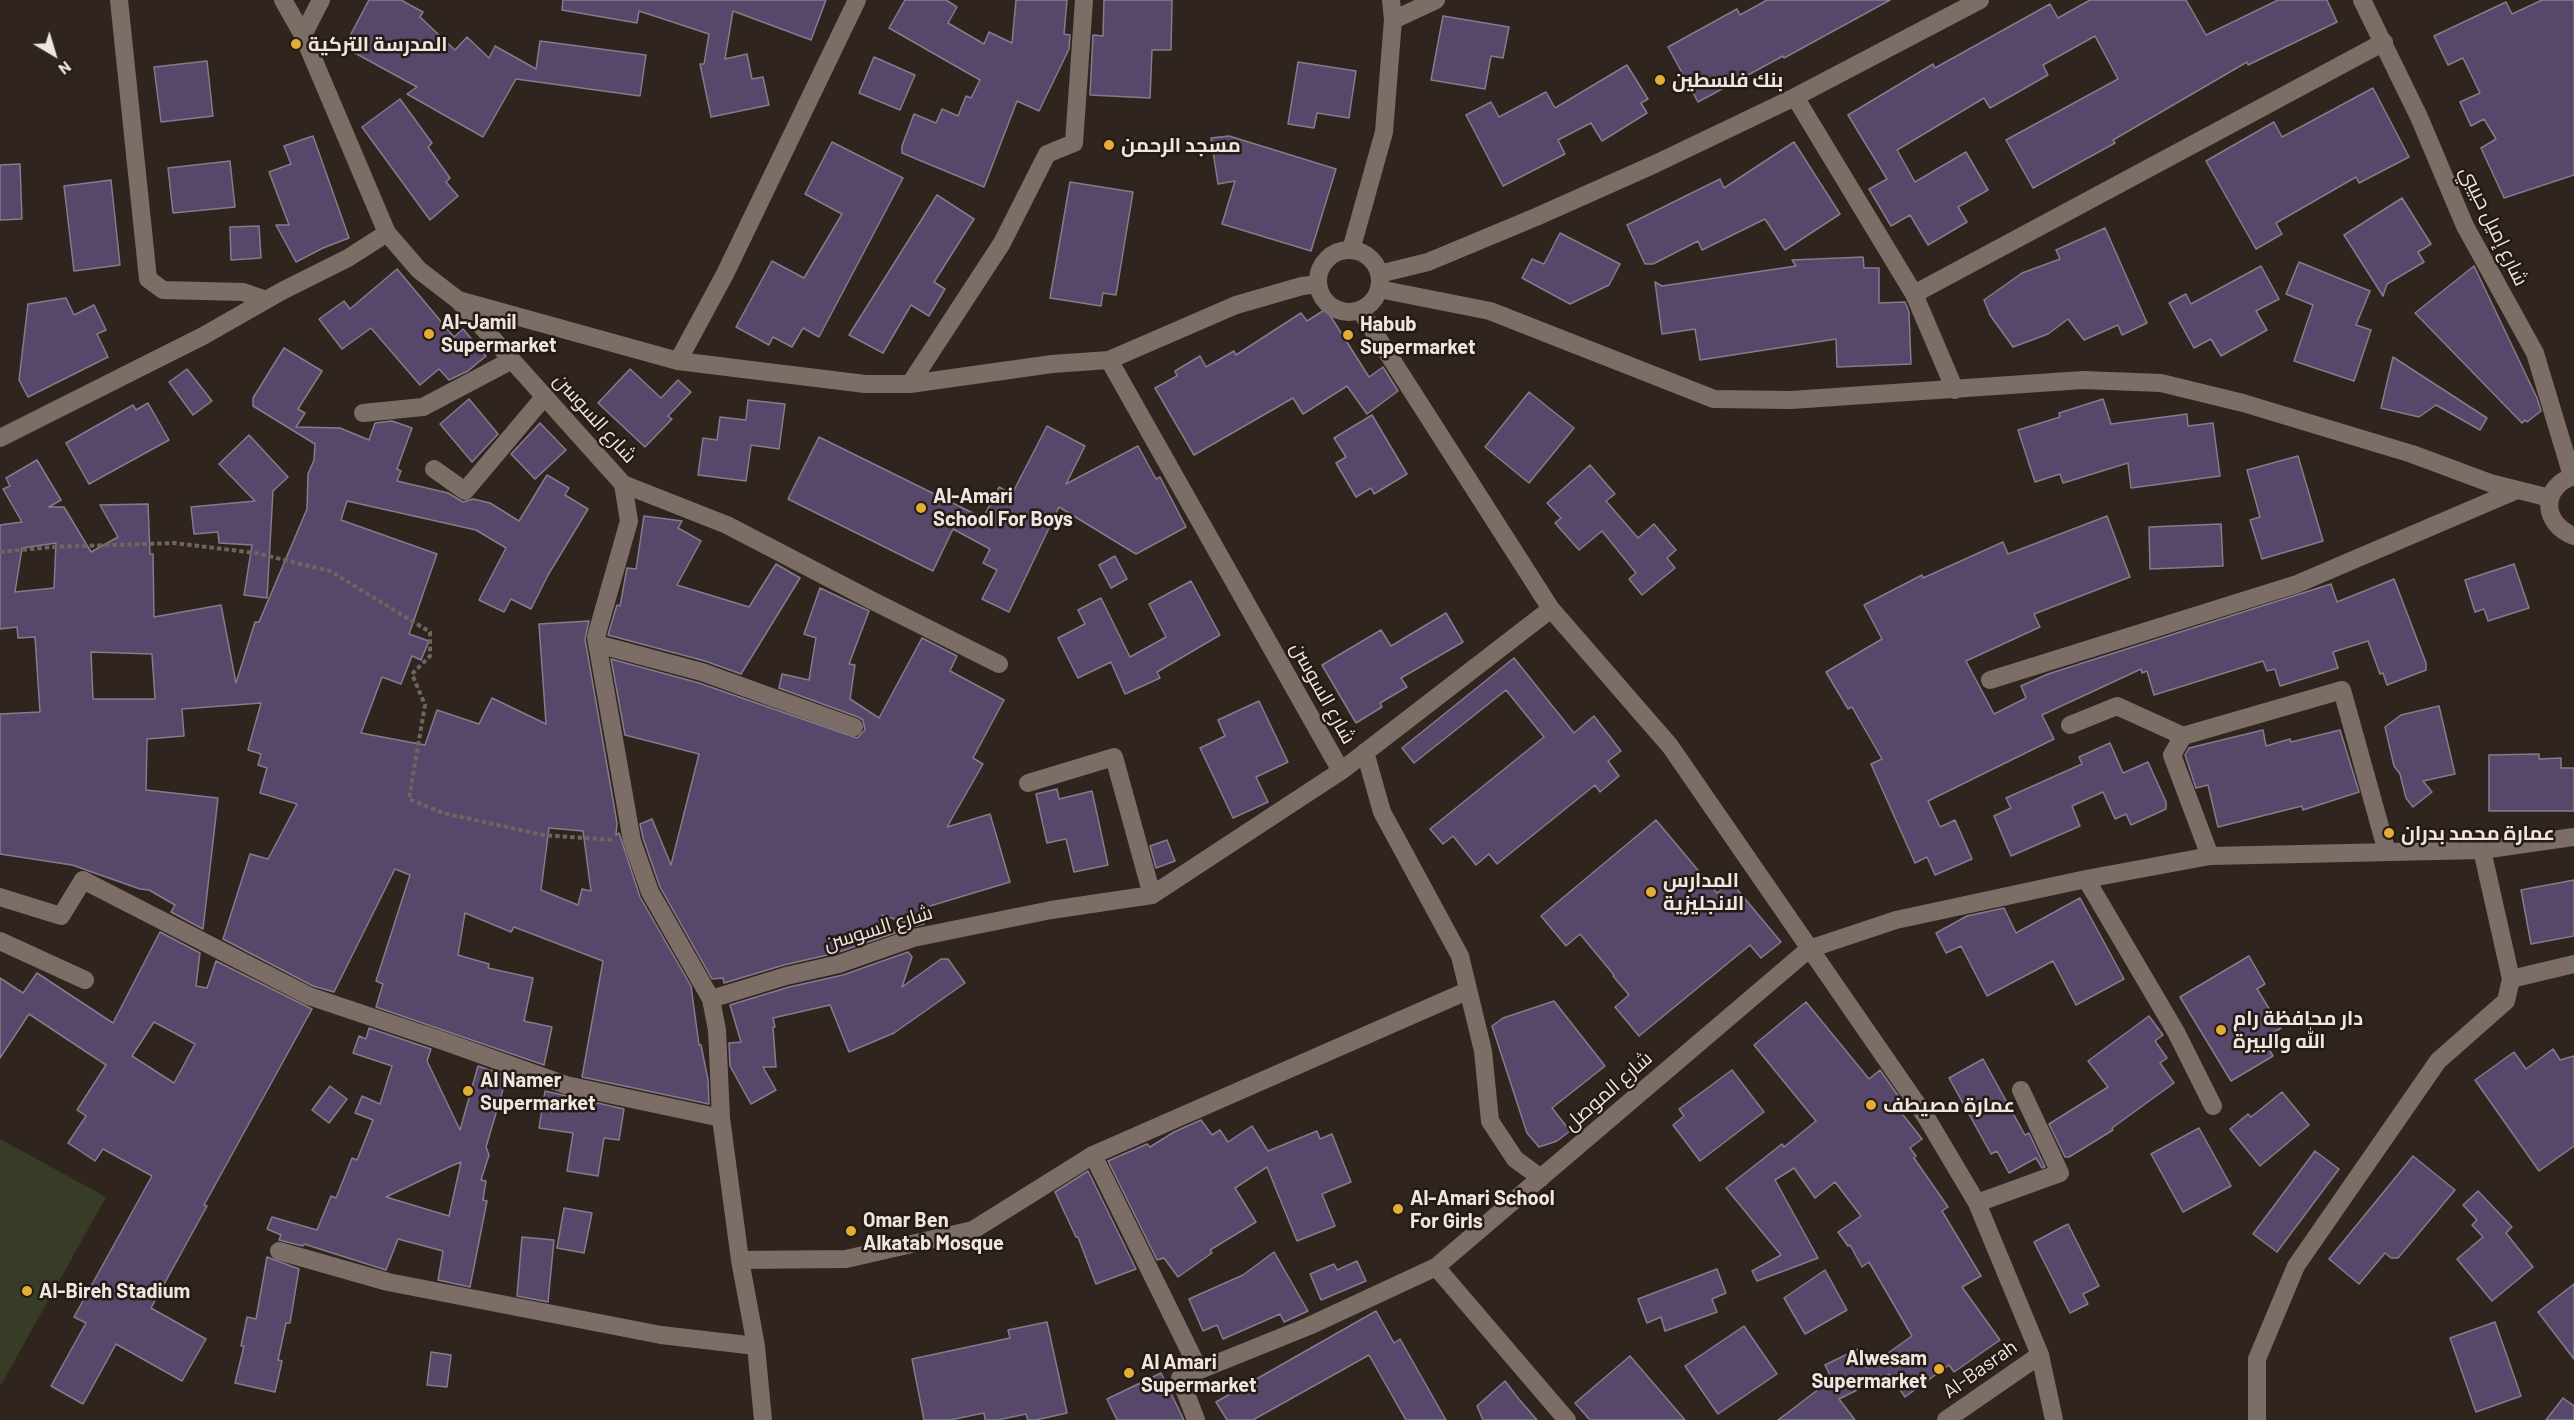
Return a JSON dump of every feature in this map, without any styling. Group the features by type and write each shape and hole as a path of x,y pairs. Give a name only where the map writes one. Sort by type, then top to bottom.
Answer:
{"street":[{"path":"119,0 148,279 163,290 243,292 266,300"},
{"path":"283,0 303,35 387,233 419,270 458,300 678,361 865,384 910,384 1052,364 1109,360 1236,305 1302,286 1318,284"},
{"path":"303,35 321,0"},
{"path":"678,361 725,274 857,0"},
{"path":"910,384 1002,243 1047,154 1074,143 1084,0"},
{"path":"1351,250 1384,132 1393,20 1391,0"},
{"path":"1393,20 1436,0"},
{"path":"1379,282 1536,217 1795,97 1980,0"},
{"name":"شارع إميل حبيبي","path":"2362,0 2420,117 2464,226 2535,353 2573,476"},
{"path":"1914,294 2384,42"},
{"path":"1795,97 1914,294 1955,390"},
{"path":"0,438 203,336 266,300 348,258 387,233"},
{"path":"1351,250 1369,258 1379,282 1375,298 1360,310 1342,311 1333,308 1321,293 1318,284 1324,264 1331,256 1351,250"},
{"path":"1379,282 1490,311 1714,399 1791,400 2083,380 2162,383 2243,404 2412,454 2490,483 2550,498"},
{"name":"شارع السوسن","path":"458,300 623,484 629,521 596,637 597,644 632,841 650,892 711,999 786,976 839,964 913,938 1051,910 1152,895 1341,771 1109,360"},
{"path":"1360,310 1551,609 1670,747 1926,1117 1977,1203 2040,1355 2054,1420"},
{"path":"363,413 423,407 512,360"},
{"path":"434,469 465,491 545,396"},
{"path":"2573,476 2558,485 2550,498 2554,524 2563,532 2574,536"},
{"path":"623,484 727,525 999,664"},
{"path":"1990,680 2297,584 2517,490"},
{"path":"1341,771 1551,609"},
{"path":"597,644 702,672 854,727"},
{"path":"2070,725 2118,706 2183,736 2342,690 2387,852"},
{"path":"2183,736 2172,755 2210,856"},
{"path":"1365,752 1382,812 1460,956 1483,1051 1490,1120 1515,1159 1542,1178"},
{"path":"1028,783 1114,757 1152,895"},
{"path":"1809,949 1896,920 2086,879 2210,856 2482,850 2574,837"},
{"path":"2257,1420 2257,1359 2296,1266 2438,1061 2506,1001 2511,979 2482,850"},
{"path":"2086,879 2176,1032 2213,1106"},
{"path":"0,897 61,916 83,880 309,996 566,1085 721,1118"},
{"path":"0,941 84,980"},
{"name":"شارع الموصل","path":"1196,1420 1180,1377 1308,1326 1436,1267 1809,949"},
{"path":"2511,979 2574,964"},
{"path":"740,1260 846,1259 972,1230 1093,1155 1467,991"},
{"path":"711,999 717,1030 721,1118 740,1260 756,1346 763,1420"},
{"path":"1977,1203 2060,1173 2021,1090"},
{"path":"1093,1155 1199,1370"},
{"path":"279,1251 388,1282 661,1335 756,1346"},
{"path":"1436,1267 1568,1420"},
{"name":"Al-Basrah","path":"1947,1420 2040,1355"}],"path":[{"path":"0,552 52,546 174,543 256,554 330,571 430,632 430,656 412,675 425,705 409,799 443,813 543,835 632,841"}],"green space":[{"name":"Al-Bireh Stadium","path":"0,1139 106,1197 1,1385 0,1384"}],"building":[{"path":"369,0 401,0 423,12 420,17 455,50 467,37 489,58 495,46 536,69 540,41 646,55 640,96 516,79 483,137 407,94 417,87 344,47"},
{"path":"563,0 826,0 811,40 733,11 725,59 747,54 752,79 763,77 769,105 711,117 700,64 704,64 709,34 639,11 637,23 562,10"},
{"path":"905,0 946,0 957,7 948,23 984,44 989,32 1012,43 1016,0 1067,0 1064,34 1070,35 1069,49 1039,111 1017,101 984,187 902,153 902,146 914,114 936,123 942,109 958,116 966,96 971,98 980,80 889,28"},
{"path":"1104,0 1172,0 1171,50 1152,50 1150,98 1090,95 1093,35 1103,36"},
{"path":"1767,0 1890,0 1698,102 1668,47 1737,9 1740,15"},
{"path":"2090,0 2186,0 2206,35 2278,0 2327,0 2337,22 2248,65 2247,62 2113,140 2115,143 2033,188 2006,140 2118,79 2095,36 2043,65 2048,75 1990,108 1984,98 1897,150 1915,182 1966,152 1988,190 1958,207 1967,222 1928,245 1910,215 1891,226 1869,189 1887,179 1848,115 1933,64 1935,68 2050,4 2058,18"},
{"path":"2542,0 2574,0 2574,175 2504,198 2481,148 2496,139 2484,119 2471,126 2460,102 2480,93 2463,58 2448,65 2434,36 2506,2 2512,14"},
{"path":"1443,16 1509,27 1503,58 1491,56 1485,89 1431,80"},
{"path":"874,57 915,75 900,110 859,93"},
{"path":"207,61 213,116 161,122 154,67"},
{"path":"1298,62 1356,71 1349,118 1317,113 1314,128 1288,124"},
{"path":"1627,65 1648,99 1641,103 1647,113 1602,141 1591,123 1558,140 1565,154 1503,186 1466,115 1491,102 1499,117 1546,92 1555,108"},
{"path":"2373,88 2409,157 2359,183 2356,177 2276,223 2282,234 2256,249 2206,161 2274,122 2282,137"},
{"path":"400,99 432,143 428,147 450,178 446,182 458,196 430,220 362,127"},
{"path":"313,136 349,238 296,262 276,225 289,225 269,172 291,164 284,146"},
{"path":"1229,136 1336,169 1311,251 1222,224 1235,181 1218,184 1211,138"},
{"path":"832,142 903,178 819,337 803,328 792,347 773,337 769,345 736,327 772,261 804,278 842,214 805,194"},
{"path":"1794,142 1840,214 1785,250 1765,219 1702,250 1698,241 1653,264 1645,264 1627,225 1720,179 1724,188"},
{"path":"230,161 235,207 173,213 168,168"},
{"path":"20,164 22,219 0,220 0,165"},
{"path":"111,180 120,265 74,271 64,186"},
{"path":"1070,182 1133,192 1116,295 1103,293 1101,306 1050,298"},
{"path":"937,195 974,219 934,282 945,289 929,316 911,305 883,353 849,335"},
{"path":"2402,198 2431,244 2418,252 2424,262 2387,284 2383,296 2344,235"},
{"path":"259,226 261,258 231,260 230,227"},
{"path":"2105,228 2147,323 2122,335 2118,325 2084,340 2068,319 2048,334 2013,347 1990,315 1984,300 2022,273 2060,259 2056,250"},
{"path":"1560,233 1620,264 1609,285 1570,304 1522,278 1532,259 1544,264"},
{"path":"1863,257 1864,268 1879,268 1879,303 1905,302 1909,312 1911,364 1837,367 1836,339 1700,360 1695,329 1662,334 1655,282 1662,286 1796,266 1792,260"},
{"path":"2299,262 2370,291 2356,325 2371,330 2354,381 2294,361 2313,305 2286,294"},
{"path":"2261,266 2279,299 2256,311 2267,330 2221,356 2211,339 2194,348 2169,303 2186,294 2191,304"},
{"path":"2474,266 2537,398 2541,411 2527,422 2525,420 2522,423 2415,313"},
{"path":"397,269 454,337 463,329 486,356 468,371 449,380 439,369 420,385 371,328 342,349 319,319 344,301 350,309"},
{"path":"66,298 74,315 94,305 106,330 97,334 108,357 28,397 19,380 28,304"},
{"path":"1326,309 1369,377 1383,367 1398,391 1367,414 1347,386 1303,414 1293,398 1194,455 1155,388 1177,376 1175,371 1200,356 1206,367 1234,351 1236,355 1301,313 1307,321"},
{"path":"284,348 322,371 298,409 305,413 296,427 340,428 369,440 375,423 392,421 412,428 397,469 401,471 397,481 448,493 463,502 473,499 490,503 519,521 547,475 569,488 565,495 588,509 548,575 531,609 511,599 504,612 479,600 506,548 476,530 347,501 341,520 437,554 409,634 429,641 421,660 412,656 401,684 382,677 361,733 425,745 437,710 479,724 492,698 546,724 539,624 589,621 585,639 617,823 616,835 619,833 640,897 691,986 699,1045 701,1045 708,1080 709,1104 582,1077 603,961 514,927 511,932 465,913 458,955 489,964 488,968 533,978 524,1021 552,1027 544,1065 376,1007 383,984 376,981 410,875 395,869 334,992 313,986 223,939 250,854 268,859 297,804 260,793 267,768 258,765 261,754 248,750 261,703 182,709 184,736 147,739 146,790 218,798 203,929 171,912 175,905 149,890 140,889 72,865 0,854 0,714 40,712 35,637 18,638 17,627 0,629 0,525 22,522 3,489 10,486 6,478 37,460 61,500 49,507 64,507 91,552 118,537 100,505 148,504 150,554 153,554 154,617 221,605 236,683 255,622 259,622 307,509 308,474 314,460 315,444 253,406 253,398","holes":["56,543 54,588 15,592 22,548","91,652 152,654 155,699 93,699","549,828 583,831 591,891 582,889 578,905 541,890"]},
{"path":"2393,357 2487,418 2480,430 2436,405 2419,417 2381,408"},
{"path":"187,369 212,401 193,415 169,382"},
{"path":"630,369 661,398 678,380 691,392 668,416 672,419 645,447 598,403"},
{"path":"1529,392 1574,428 1529,483 1485,447"},
{"path":"469,399 498,434 472,462 440,424"},
{"path":"2103,399 2111,424 2187,414 2188,426 2213,423 2220,476 2131,488 2128,463 2063,483 2060,474 2035,482 2018,430 2060,417 2059,413"},
{"path":"748,400 785,404 779,449 751,445 746,481 698,475 703,438 717,440 720,417 746,420"},
{"path":"148,403 169,440 89,484 66,443 133,405 136,410"},
{"path":"1372,415 1407,474 1374,494 1371,488 1356,497 1336,463 1346,457 1334,438"},
{"path":"540,423 566,450 535,479 511,454"},
{"path":"1047,426 1085,446 1066,484 1138,446 1156,479 1160,477 1186,527 1136,554 1059,507 1009,612 982,599 997,570 983,563 990,549 953,529 933,571 788,499 819,437 983,518 999,487 1012,494"},
{"path":"249,435 288,477 273,491 267,598 244,595 252,545 219,543 218,532 194,534 191,507 255,501 219,464"},
{"path":"2298,456 2323,541 2262,559 2250,520 2260,517 2247,470"},
{"path":"1590,465 1615,494 1606,501 1638,538 1654,524 1676,550 1667,558 1675,568 1642,595 1629,579 1636,573 1602,531 1579,550 1555,523 1561,518 1547,503"},
{"path":"644,516 682,521 678,528 701,541 677,585 749,607 776,564 800,578 741,674 705,661 608,635 617,605 620,606 627,568 636,569"},
{"path":"2107,516 2130,577 2034,614 2040,627 1966,661 1994,714 2026,698 2021,686 2048,674 2331,584 2337,602 2394,579 2426,663 2426,670 2387,685 2383,673 2380,674 2368,641 2333,652 2338,668 2280,686 2275,669 2267,671 2263,661 2154,695 2147,671 2142,673 2141,669 2042,715 2054,739 1928,801 1940,827 1955,820 1972,859 1935,875 1927,857 1915,863 1871,764 1882,759 1852,707 1848,709 1826,672 1882,639 1864,605 1922,575 1923,578 2003,542 2008,554"},
{"path":"2221,524 2223,566 2150,569 2149,527"},
{"path":"1115,556 1127,579 1111,588 1099,565"},
{"path":"2514,564 2529,608 2488,621 2484,609 2475,612 2465,580"},
{"path":"1191,581 1220,635 1157,672 1160,678 1125,694 1111,662 1078,678 1058,638 1085,624 1078,610 1101,598 1130,657 1166,637 1149,604"},
{"path":"820,588 869,611 849,664 855,665 850,699 879,718 922,638 957,656 950,671 1004,700 973,758 983,764 947,827 990,814 1010,882 930,906 924,924 916,926 882,915 895,933 836,953 784,965 724,983 723,978 712,979 660,887 640,824 652,819 671,865 699,754 625,735 611,659 699,683 857,738 865,730 863,720 779,688 782,674 809,680 816,638 804,634"},
{"path":"1446,613 1463,642 1401,678 1407,687 1380,703 1382,707 1356,723 1322,665 1381,630 1391,646"},
{"path":"1514,658 1574,733 1594,716 1621,751 1608,761 1619,776 1600,792 1595,785 1497,864 1489,854 1476,865 1453,836 1443,844 1430,829 1544,737 1506,690 1414,763 1402,748"},
{"path":"1259,701 1288,762 1256,777 1268,802 1233,818 1200,748 1225,736 1218,720"},
{"path":"2439,706 2455,774 2423,781 2432,792 2413,807 2406,798 2400,774 2394,766 2385,727 2401,715"},
{"path":"2263,730 2266,746 2340,730 2359,792 2303,810 2302,806 2218,827 2208,785 2196,788 2185,755 2189,748"},
{"path":"2110,743 2123,773 2148,762 2166,802 2166,809 2131,825 2126,814 2115,819 2103,792 2072,806 2080,826 2011,856 1994,816 2011,808 2006,798 2082,764 2079,757"},
{"path":"2539,754 2539,759 2561,758 2561,768 2574,768 2574,811 2489,811 2489,755"},
{"path":"1057,789 1059,799 1092,791 1108,865 1074,872 1066,839 1047,843 1036,794"},
{"path":"1656,820 1717,893 1731,882 1781,942 1761,958 1750,945 1639,1036 1615,1007 1629,995 1614,975 1580,934 1566,946 1541,916"},
{"path":"1167,840 1175,861 1156,868 1150,846"},
{"path":"2574,880 2574,936 2531,944 2521,890"},
{"path":"2080,898 2124,979 2076,1005 2053,961 1987,996 1961,946 1946,953 1936,933 1967,916 2004,908 2016,933"},
{"path":"160,932 200,953 196,986 207,988 216,961 312,1009 204,1205 207,1206 151,1308 206,1339 182,1381 116,1344 83,1404 51,1386 86,1323 74,1317 152,1176 103,1149 95,1161 68,1143 86,1116 77,1110 106,1065 29,1014 0,1058 0,978 23,993 37,973 113,1023","holes":["154,1022 195,1044 174,1083 132,1056"]},
{"path":"908,952 912,957 902,987 941,959 948,959 965,983 894,1033 849,1052 830,1005 773,1018 776,1067 763,1067 776,1090 751,1104 730,1066 729,1043 741,1042 730,1005 789,987 843,975"},
{"path":"2249,956 2265,984 2257,989 2281,1028 2263,1039 2273,1056 2231,1081 2180,997"},
{"path":"1554,1001 1605,1066 1552,1108 1570,1131 1557,1141 1539,1147 1527,1133 1492,1026 1503,1018"},
{"path":"1806,1002 1869,1079 1880,1070 1899,1097 1893,1102 1922,1139 1910,1148 1916,1156 1914,1158 1948,1207 1942,1211 1981,1276 1962,1287 2000,1340 1954,1372 1949,1365 1905,1397 1889,1374 1839,1399 1855,1420 1778,1420 1832,1379 1825,1365 1858,1349 1867,1368 1912,1336 1869,1262 1862,1267 1850,1245 1848,1246 1838,1232 1861,1216 1835,1182 1815,1198 1794,1168 1775,1180 1818,1258 1757,1281 1752,1271 1781,1255 1726,1188 1782,1144 1784,1147 1816,1121 1754,1045"},
{"path":"2149,1016 2163,1035 2155,1041 2167,1058 2160,1063 2174,1083 2112,1128 2113,1130 2069,1157 2065,1157 2049,1124 2108,1087 2088,1061"},
{"path":"369,1028 431,1049 427,1061 460,1130 478,1066 507,1076 486,1147 489,1155 481,1180 486,1181 483,1200 487,1201 470,1287 438,1280 443,1251 398,1239 386,1270 304,1244 303,1246 279,1240 281,1235 267,1229 272,1217 317,1230 331,1196 336,1198 352,1158 357,1160 373,1120 355,1113 362,1096 380,1104 392,1066 353,1053 359,1036 366,1039","holes":["461,1162 449,1216 386,1197"]},
{"path":"2553,1049 2560,1060 2574,1056 2574,1146 2539,1171 2475,1080 2514,1052 2526,1069"},
{"path":"1983,1059 2025,1135 2029,1133 2045,1167 2042,1168 2036,1158 2009,1173 1997,1151 1991,1154 1949,1078"},
{"path":"1732,1070 1764,1112 1700,1161 1673,1125 1684,1116 1679,1109"},
{"path":"330,1086 347,1099 329,1123 312,1110"},
{"path":"545,1091 624,1109 619,1140 604,1138 598,1176 567,1171 573,1133 539,1128"},
{"path":"2282,1092 2309,1125 2260,1166 2230,1129 2248,1114 2251,1117"},
{"path":"1201,1120 1212,1135 1220,1130 1228,1142 1252,1126 1268,1151 1317,1131 1320,1139 1332,1134 1351,1182 1322,1194 1335,1226 1297,1241 1267,1167 1235,1188 1256,1222 1210,1250 1212,1253 1178,1277 1164,1258 1157,1260 1108,1161 1147,1144 1150,1147 1174,1132"},
{"path":"2199,1128 2231,1186 2183,1212 2151,1154"},
{"path":"2315,1151 2339,1169 2277,1252 2253,1234"},
{"path":"2413,1156 2455,1190 2398,1258 2391,1258 2385,1253 2359,1284 2329,1259"},
{"path":"1088,1171 1136,1269 1096,1284 1078,1237 1055,1192"},
{"path":"2478,1191 2512,1227 2506,1233 2533,1267 2492,1301 2457,1259 2483,1237 2472,1225 2477,1220 2463,1205"},
{"path":"564,1208 592,1213 584,1253 557,1248"},
{"path":"2068,1224 2099,1286 2083,1294 2088,1304 2070,1313 2034,1242"},
{"path":"522,1237 554,1240 548,1302 517,1296"},
{"path":"1274,1252 1308,1311 1284,1322 1280,1314 1223,1339 1217,1325 1203,1331 1189,1299 1243,1275"},
{"path":"267,1257 299,1269 290,1323 286,1323 278,1360 282,1361 275,1392 235,1383 244,1346 241,1346 247,1317 256,1319"},
{"path":"1357,1261 1366,1281 1321,1300 1310,1274 1334,1264 1337,1270"},
{"path":"1717,1269 1726,1293 1712,1299 1717,1312 1665,1331 1661,1317 1647,1323 1638,1299"},
{"path":"1825,1270 1847,1310 1805,1334 1784,1298"},
{"path":"2574,1284 2574,1359 2538,1312"},
{"path":"1376,1311 1394,1343 1400,1339 1446,1420 1406,1420 1369,1355 1253,1420 1227,1420 1216,1402"},
{"path":"1047,1322 1067,1413 1036,1420 1028,1420 1026,1414 998,1420 985,1420 984,1413 950,1420 924,1420 912,1359 1010,1338 1008,1330"},
{"path":"2495,1322 2521,1396 2476,1412 2450,1338"},
{"path":"1744,1326 1777,1374 1718,1414 1685,1366"},
{"path":"431,1352 451,1355 447,1387 427,1385"},
{"path":"1630,1356 1685,1420 1590,1420 1575,1403"},
{"path":"1161,1373 1184,1420 1117,1420 1107,1399"},
{"path":"1505,1381 1537,1420 1483,1420 1477,1406"},
{"path":"2563,1398 2574,1406 2574,1420 2546,1420"}],"place":[{"name":"المدرسة التركية","path":"296,44"},
{"name":"بنك فلسطين","path":"1660,80"},
{"name":"مسجد الرحمن","path":"1109,145"},
{"name":"Al-Jamil Supermarket","path":"429,334"},
{"name":"Habub Supermarket","path":"1348,335"},
{"name":"Al-Amari School For Boys","path":"921,508"},
{"name":"عمارة محمد بدران","path":"2389,833"},
{"name":"المدارس الانجليزية","path":"1651,892"},
{"name":"دار محافظة رام الله والبيرة","path":"2221,1030"},
{"name":"Al Namer Supermarket","path":"468,1091"},
{"name":"عمارة مصيطف","path":"1871,1105"},
{"name":"Al-Amari School For Girls","path":"1398,1209"},
{"name":"Omar Ben Alkatab Mosque","path":"851,1231"},
{"name":"Al-Bireh Stadium","path":"27,1291"},
{"name":"Alwesam Supermarket","path":"1939,1369"},
{"name":"Al Amari Supermarket","path":"1129,1373"}]}
